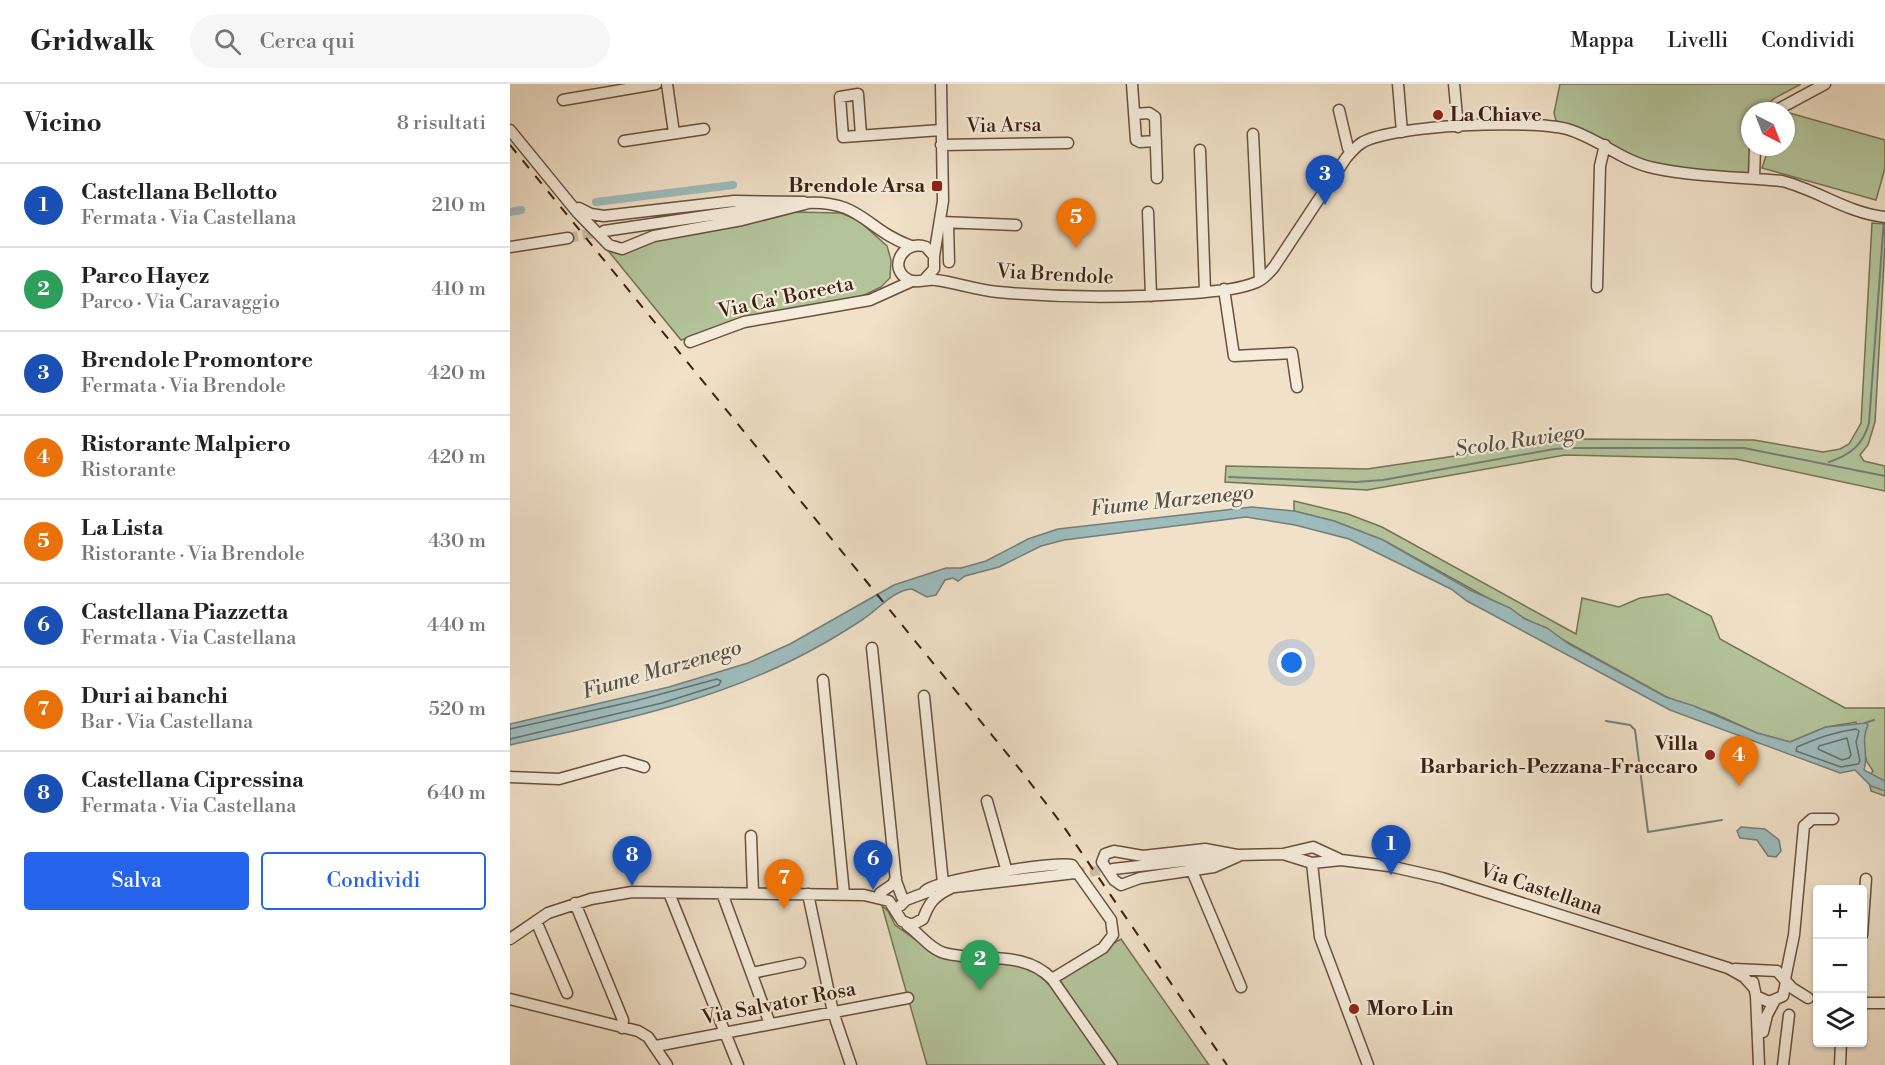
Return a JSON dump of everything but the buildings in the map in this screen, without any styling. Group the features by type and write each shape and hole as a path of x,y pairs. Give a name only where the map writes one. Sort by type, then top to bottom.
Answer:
{"street":[{"path":"563,100 596,89 656,84"},
{"path":"667,84 674,133"},
{"path":"940,84 943,224 949,262"},
{"path":"1132,84 1137,141 1156,141"},
{"path":"1398,84 1402,132"},
{"path":"1454,84 1458,127"},
{"path":"1792,102 1825,84"},
{"path":"1339,110 1351,152"},
{"path":"1134,114 1154,115 1157,178"},
{"path":"1260,280 1281,258 1351,152 1364,142 1402,132 1458,127 1545,125 1565,129 1605,145 1636,163 1657,169 1792,184 1841,206 1883,216"},
{"path":"624,141 704,129"},
{"path":"510,130 568,201 609,245 622,249 660,235 742,220 809,203"},
{"path":"861,135 941,130"},
{"path":"1253,134 1260,280"},
{"name":"Via Arsa","path":"941,145 1068,143"},
{"path":"1597,287 1600,166 1605,145"},
{"path":"1200,150 1205,292"},
{"path":"1754,178 1755,156"},
{"path":"568,201 591,214 604,216 734,201 809,203 845,207 864,216 881,230 916,245 934,260"},
{"path":"604,231 809,203"},
{"path":"1148,212 1151,296"},
{"path":"943,224 1016,225"},
{"path":"889,290 905,249 931,238 943,224"},
{"path":"881,230 899,263 902,274 912,281 924,280 932,274 943,224"},
{"path":"510,247 568,238"},
{"name":"Via Brendole","path":"934,260 942,274 959,285"},
{"name":"Via Brendole","path":"924,280 998,292 1151,296 1205,292 1260,280"},
{"name":"Via Ca' Boreeta","path":"690,342 744,322 870,300 912,281"},
{"path":"1224,289 1234,356 1293,353 1297,387"},
{"path":"872,648 896,878 907,898"},
{"path":"824,680 844,894"},
{"path":"924,696 947,886"},
{"path":"510,777 559,778 624,761 644,767"},
{"path":"987,801 1007,872"},
{"path":"1760,1047 1767,1015 1785,992 1788,957 1795,924 1804,824 1812,819 1833,819"},
{"path":"751,836 753,893"},
{"name":"Via Castellana","path":"1205,849 1239,855 1214,867 1144,878 1121,885 1112,878 1102,859 1105,854 1114,851 1143,856 1205,849"},
{"path":"1313,849 1305,855 1313,862 1320,937 1368,1065"},
{"name":"Via Castellana","path":"1113,869 1239,855 1283,854 1313,849 1341,860"},
{"name":"Via Castellana","path":"1283,854 1313,862 1341,860 1389,866 1457,882 1728,968 1744,977 1755,991"},
{"path":"901,919 900,905 907,898 925,891 1007,872 1072,865 1112,924 1113,935 1107,944 1052,979"},
{"path":"1192,871 1240,987"},
{"path":"901,919 918,924 936,896 947,886 1075,873"},
{"path":"880,893 893,884 896,878"},
{"path":"1866,879 1866,885"},
{"path":"510,939 548,913 576,903 632,892 864,895 880,893 921,902 925,913 927,941"},
{"path":"669,893 738,1065"},
{"path":"722,893 770,1024"},
{"path":"808,894 833,1012 851,1065"},
{"path":"864,895 889,901 901,919 927,941 946,953 1032,964 1052,979 1112,1065"},
{"path":"576,903 623,1020 618,1027"},
{"path":"536,921 567,993"},
{"path":"1759,1065 1760,1047 1755,977 1788,957"},
{"path":"752,973 800,963"},
{"name":"Via Castellana","path":"1728,968 1767,970"},
{"path":"1767,970 1781,973 1797,993 1813,998"},
{"path":"1755,991 1764,1002 1813,998"},
{"name":"Via Salvator Rosa","path":"656,1046 908,998"},
{"path":"510,999 648,1037 667,1065"},
{"path":"1867,1003 1885,1003"},
{"path":"1783,1065 1789,1015"},
{"path":"1840,1065 1841,1047"}],"green space":[{"path":"1560,84 1801,84 1770,102 1741,102 1741,156 1750,156 1748,174 1658,166 1634,158 1556,121 1554,113"},
{"path":"1795,115 1885,140 1885,168 1876,200 1762,168 1766,156 1795,156"},
{"path":"793,212 841,213 858,220 887,246 891,260 890,278 881,287 854,300 744,319 681,340 606,248 734,225 736,227"},
{"path":"1872,223 1885,224 1885,244 1875,422 1868,445 1860,455 1864,461 1885,466 1885,491 1736,459 1565,455 1367,490 1225,482 1226,466 1367,469 1571,439 1754,440 1823,452 1840,449 1849,444 1861,423"},
{"path":"1294,501 1348,514 1382,527 1576,634 1582,598 1619,607 1640,598 1668,594 1711,616 1720,639 1845,708 1885,708 1885,796 1871,791 1868,778 1873,771 1867,762 1856,722 1826,727 1790,742 1757,733 1713,713 1672,700 1383,540 1334,521 1294,511"},
{"path":"882,906 888,911 895,925 937,955 1019,964 1033,971 1057,993 1068,1007 1105,1065 927,1065"},
{"path":"1121,939 1209,1065 1116,1065 1057,976"}],"water":[{"path":"1252,507 1294,511 1334,521 1383,540 1470,590 1547,628 1569,644 1666,697 1694,706 1757,733 1790,742 1826,727 1866,723 1868,725 1865,737 1864,770 1885,781 1885,791 1871,786 1855,770 1840,773 1670,710 1467,601 1451,589 1349,539 1295,525 1246,517 1064,540 1041,546 999,567 965,576 958,581 953,578 945,580 936,595 927,597 912,589 898,593 830,640 783,665 746,681 629,718 510,745 510,724 669,687 748,663 790,644 894,585 946,568 961,568 986,561 1028,539 1058,529"},
{"path":"1741,827 1765,829 1779,840 1781,851 1776,857 1768,856 1757,840 1740,838 1737,831"}],"waterway":[{"name":"Scolo Ruviego","path":"596,202 733,185"},
{"path":"510,212 521,210"},
{"path":"1829,462 1855,448 1869,423 1884,219"},
{"name":"Scolo Ruviego","path":"1229,477 1356,482 1383,480 1554,449 1571,448 1744,448 1885,476"},
{"path":"1865,723 1874,720"},
{"path":"1606,721 1630,725 1635,730 1648,832 1722,820"}],"tunnel":[{"path":"568,238 604,231"},
{"path":"1075,873 1113,869"}],"railway":[{"path":"510,145 1022,772 1064,827 1227,1065"}],"place":[{"name":"La Chiave","path":"1438,115"},
{"name":"Brendole Arsa","path":"937,186"},
{"name":"Brendole Promontore","path":"1325,205"},
{"name":"La Lista","path":"1076,248"},
{"name":"Villa Barbarich-Pezzana-Fraccaro","path":"1710,755"},
{"name":"Ristorante Malpiero","path":"1739,786"},
{"name":"Castellana Bellotto","path":"1391,875"},
{"name":"Castellana Cipressina","path":"632,886"},
{"name":"Castellana Piazzetta","path":"873,890"},
{"name":"Duri ai banchi","path":"784,909"},
{"name":"Parco Hayez","path":"980,990"},
{"name":"Moro Lin","path":"1354,1009"}],"water label":[{"name":"Fiume Marzenego","path":"1172,501"},
{"name":"Fiume Marzenego","path":"662,670"}]}
